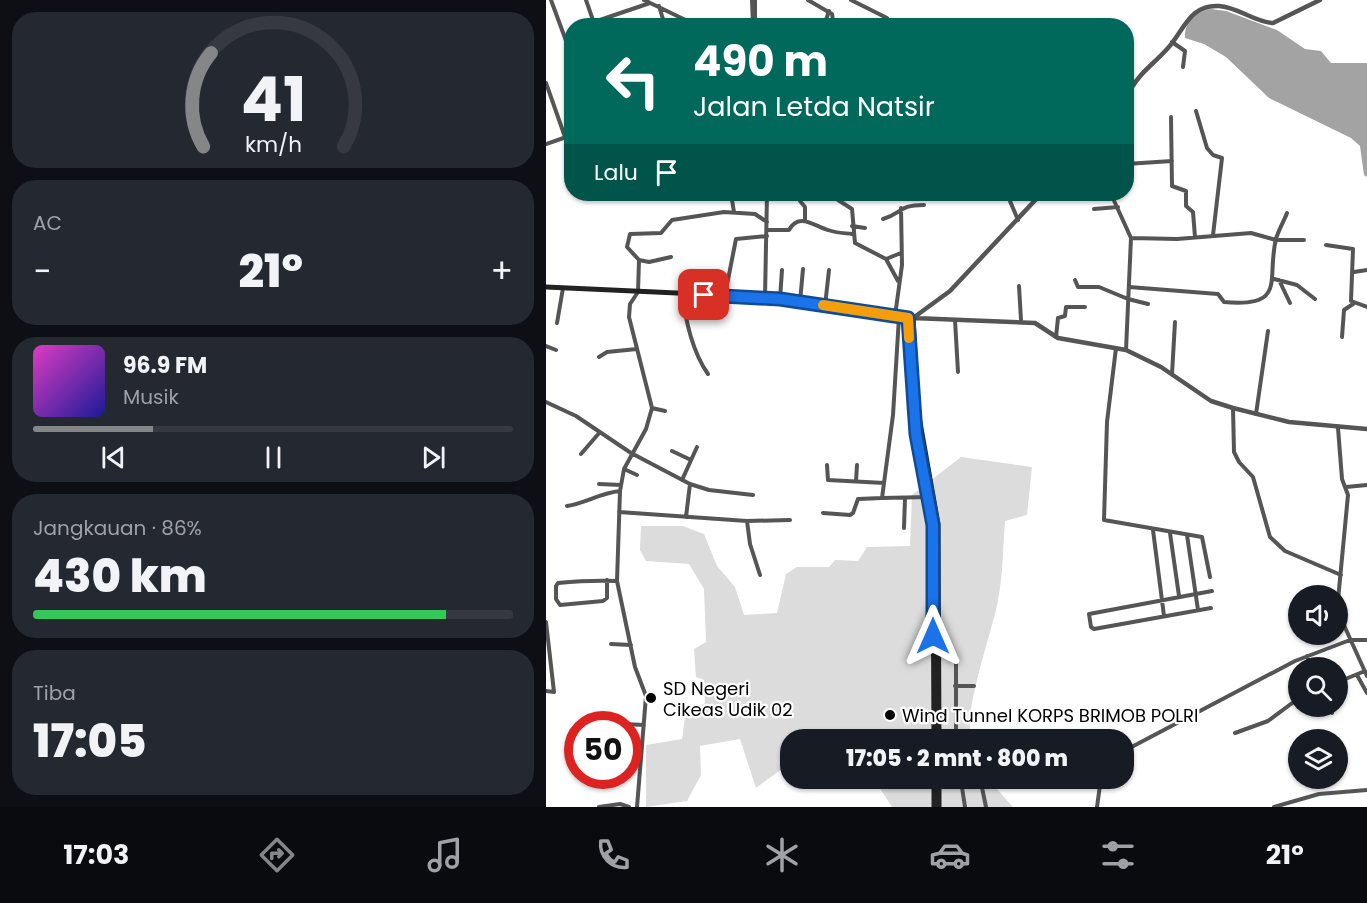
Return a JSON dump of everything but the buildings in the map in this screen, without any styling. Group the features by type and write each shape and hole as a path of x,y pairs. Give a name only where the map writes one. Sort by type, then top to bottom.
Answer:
{"main road":[{"path":"546,287 765,297 910,318"},
{"path":"910,318 915,422 930,497 933,525 934,729"},
{"path":"910,318 918,411 938,524 939,729"},
{"path":"934,807 935,789"},
{"path":"937,789 939,807"}],"street":[{"path":"551,0 564,35"},
{"path":"586,0 593,18"},
{"path":"644,0 682,18"},
{"path":"753,0 754,18"},
{"path":"808,0 829,11 833,18"},
{"path":"851,0 887,18"},
{"path":"1134,85 1144,69 1173,42 1191,15 1204,8 1227,7 1273,23 1320,0"},
{"path":"611,18 650,3"},
{"path":"659,6 663,18"},
{"path":"827,18 829,11"},
{"path":"1173,42 1185,51 1183,67"},
{"path":"546,83 564,134"},
{"path":"1196,111 1207,148 1213,155 1222,158 1213,235"},
{"path":"1171,117 1173,187 1185,190 1186,206 1193,212 1195,237"},
{"path":"546,144 564,137"},
{"path":"1134,163 1172,161"},
{"path":"732,201 734,212"},
{"path":"765,297 767,201"},
{"path":"800,201 805,207 806,220"},
{"path":"840,201 852,209 852,234 855,243 886,259 898,281"},
{"path":"1010,201 1018,220"},
{"path":"910,318 950,291 1035,201"},
{"path":"1115,201 1131,238 1126,350"},
{"path":"883,219 893,216 901,208 924,205"},
{"path":"1094,209 1118,207"},
{"path":"882,498 893,415 898,281 902,265 901,208"},
{"path":"671,257 651,261 639,260 627,247 630,234 660,233 672,220 734,212 755,214 767,222"},
{"path":"1287,213 1276,240 1276,279 1290,303"},
{"path":"767,230 789,230 799,221 806,220 825,230 852,234"},
{"path":"852,226 865,228"},
{"path":"1131,238 1253,233 1276,240 1304,240"},
{"path":"725,295 736,239 767,236"},
{"path":"1326,245 1353,249 1353,304"},
{"path":"886,259 901,253"},
{"path":"637,807 646,691 630,645 617,580 620,491 624,469 645,429 652,408 629,309 638,292 639,260"},
{"path":"800,302 803,269"},
{"path":"780,299 782,270"},
{"path":"825,306 829,270"},
{"path":"1354,272 1367,270"},
{"path":"1129,286 1218,294 1224,302 1248,302 1256,301 1268,292 1276,279"},
{"path":"1276,279 1303,288 1315,299"},
{"path":"1075,280 1078,287 1099,286 1128,299 1148,304"},
{"path":"1019,286 1021,320"},
{"path":"557,323 563,288"},
{"path":"682,295 686,318 701,364 708,374"},
{"path":"1342,337 1344,310 1353,304 1367,307"},
{"path":"1056,337 1058,318 1065,316 1066,307 1085,307"},
{"path":"910,318 1021,320 1042,325 1056,337 1126,350 1172,374 1211,400 1233,408 1338,428 1367,429"},
{"path":"955,320 958,372"},
{"path":"1172,374 1175,322"},
{"path":"1256,414 1268,331"},
{"path":"546,346 556,350"},
{"path":"1117,347 1107,422 1102,517 1106,522 1203,539 1210,578"},
{"path":"599,357 607,352 637,349"},
{"path":"546,402 576,416 631,453 690,484 709,490 753,495"},
{"path":"652,408 664,411"},
{"path":"1233,408 1234,452 1239,462 1253,477 1270,537 1285,551 1341,575"},
{"path":"1338,428 1342,479 1346,487 1347,516 1340,585"},
{"path":"581,454 600,432"},
{"path":"682,480 697,447"},
{"path":"672,451 691,460"},
{"path":"827,465 826,479 884,483"},
{"path":"856,482 857,465"},
{"path":"624,469 637,475"},
{"path":"599,484 621,485"},
{"path":"686,517 690,484"},
{"path":"1346,487 1367,485"},
{"path":"567,506 584,503 603,493 620,491"},
{"path":"823,513 850,515 858,499 930,497"},
{"path":"904,528 905,498"},
{"path":"619,512 747,521 790,520"},
{"path":"747,521 750,544 760,575"},
{"path":"1153,530 1164,616"},
{"path":"1170,533 1179,596"},
{"path":"1187,535 1198,610"},
{"path":"607,580 608,598 603,601 560,605 556,599 558,583 607,580 617,580"},
{"path":"1211,608 1094,629 1091,627 1089,614 1212,591"},
{"path":"546,622 554,692 546,691"},
{"path":"1348,634 1366,674 1348,678"},
{"path":"1134,746 1307,656 1350,639 1367,640"},
{"path":"611,644 630,645"},
{"path":"956,657 956,729"},
{"path":"1357,675 1367,693"},
{"path":"956,686 974,686"},
{"path":"1235,733 1268,721 1288,706"},
{"path":"960,789 965,807"},
{"path":"981,789 986,807"},
{"path":"1097,807 1099,789"},
{"path":"1274,807 1319,794 1367,790"},
{"path":"599,807 620,804 629,807"}],"shaded area":[{"path":"1211,9 1226,11 1277,30 1305,49 1321,51 1331,63 1367,63 1367,177 1364,175 1360,146 1351,138 1269,98 1226,57 1204,44 1185,38 1185,32 1192,18 1200,12"},
{"path":"961,457 1032,467 1027,515 1005,521 998,600 974,693 970,729 780,729 780,770 756,788 740,739 700,746 701,775 687,801 646,807 646,745 682,739 685,717 705,703 704,680 696,677 694,649 706,642 704,589 689,564 646,561 640,550 641,526 683,526 704,534 717,566 735,587 744,615 777,613 786,574 797,567 829,567 835,560 858,561 867,547 910,546 912,495"},
{"path":"880,789 997,789 1013,807 892,807"}],"slow traffic":[{"path":"823,305 908,318 909,338"}],"place":[{"name":"SD Negeri Cikeas Udik 02","path":"651,698"},
{"name":"Wind Tunnel KORPS BRIMOB POLRI","path":"890,715"}],"route":[{"path":"704,295 765,297 908,318 916,434 930,497 933,525 933,636"}]}
